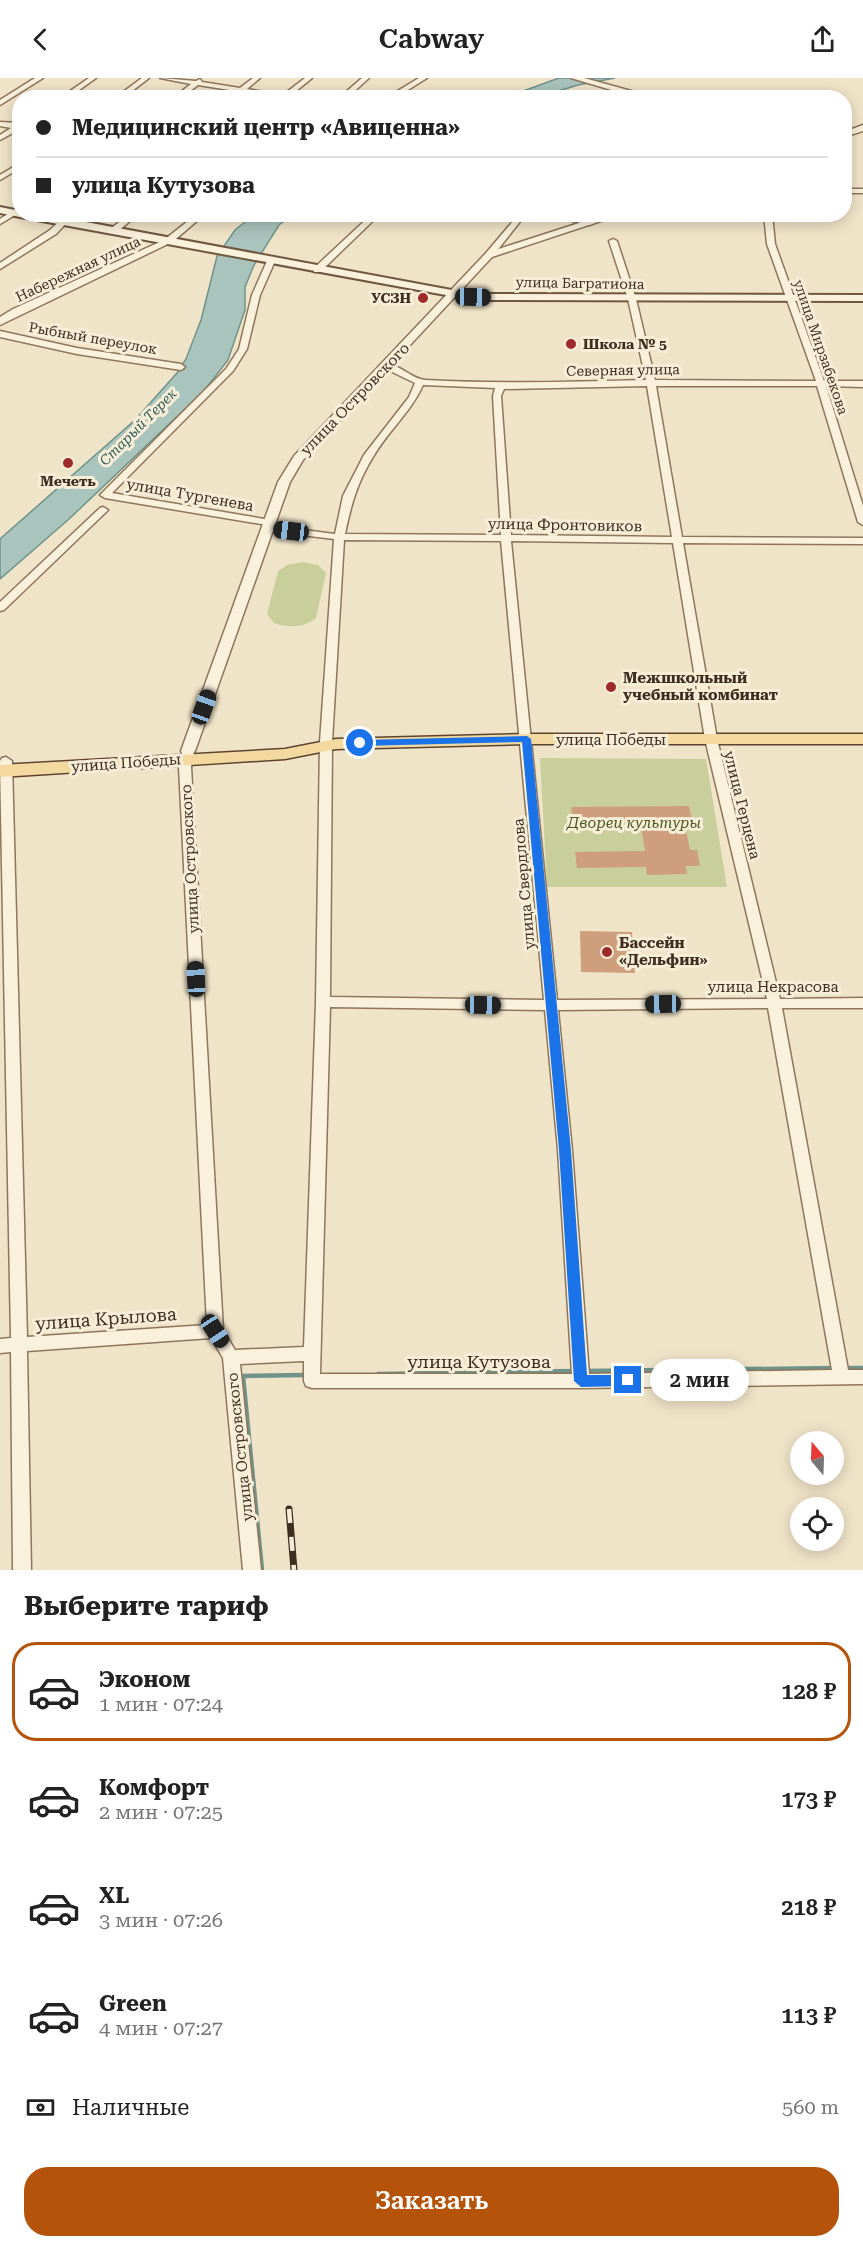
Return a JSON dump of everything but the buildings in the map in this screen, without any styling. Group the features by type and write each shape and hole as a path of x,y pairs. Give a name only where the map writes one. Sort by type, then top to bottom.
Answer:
{"main road":[{"path":"82,222 167,242"},
{"name":"улица Багратиона","path":"167,242 473,297 632,299 863,297"},
{"name":"улица Победы","path":"3,766 187,755 285,754 326,743 527,738 863,739"}],"street":[{"path":"20,90 40,78"},
{"path":"75,90 93,78"},
{"path":"129,90 146,78"},
{"path":"163,78 241,90 257,78"},
{"path":"187,90 204,78"},
{"path":"295,90 309,78"},
{"path":"352,90 366,78"},
{"path":"403,90 424,78"},
{"path":"575,78 614,90"},
{"path":"0,267 53,232 64,222"},
{"path":"113,231 125,222"},
{"path":"167,242 192,222"},
{"path":"317,270 368,222"},
{"name":"улица Островского","path":"252,1570 231,1357 215,1331 187,755 288,471 454,294 516,222"},
{"path":"585,222 590,223"},
{"path":"489,255 593,222"},
{"name":"улица Мирзабекова","path":"769,222 771,244 821,384 863,522"},
{"name":"улица Герцена","path":"613,241 632,299 651,383 711,739 774,1002 841,1377"},
{"name":"Набережная улица","path":"0,322 17,311 167,242"},
{"name":"улица Тургенева","path":"267,260 243,349 229,371 105,495 269,526"},
{"name":"Рыбный переулок","path":"0,334 77,351 181,367"},
{"name":"Северная улица","path":"387,366 420,382 500,386 651,383 863,384"},
{"path":"231,1357 312,1354 323,1002 326,743 339,537 348,496 369,455 413,397 420,382"},
{"name":"улица Свердлова","path":"500,386 497,396 506,540 527,738 565,1150 581,1381"},
{"path":"0,608 103,510"},
{"name":"улица Фронтовиков","path":"269,526 339,537 677,542 863,541"},
{"path":"3,766 19,1344 22,1570"},
{"name":"улица Некрасова","path":"323,1002 552,1005 863,1003"},
{"name":"улица Крылова","path":"0,1346 215,1331"},
{"name":"улица Кутузова","path":"312,1354 312,1381 581,1381 863,1377"}],"green space":[{"path":"303,562 318,565 326,573 316,618 306,624 296,626 274,623 267,614 278,571 287,565"},
{"name":"Дворец культуры","path":"540,758 706,759 727,887 547,887"}],"water":[{"path":"559,78 615,78 562,90 526,90"},
{"name":"Старый Терек","path":"245,222 283,222 254,265 245,287 245,310 228,360 204,391 69,519 0,579 0,539 135,420 177,373 186,359 201,320 217,256 235,230"}],"waterway":[{"path":"585,1371 835,1368"},
{"path":"843,1368 863,1368"},
{"path":"378,1374 574,1371"},
{"path":"262,1570 243,1376 307,1375"}],"railway":[{"path":"289,1509 294,1570"}],"place":[{"name":"УСЗН","path":"423,298"},
{"name":"Школа № 5","path":"571,344"},
{"name":"Мечеть","path":"68,463"},
{"name":"Межшкольный учебный комбинат","path":"611,687"},
{"name":"Бассейн «Дельфин»","path":"607,952"}],"route":[{"path":"360,743 527,739 565,1150 581,1381 628,1380"}]}
